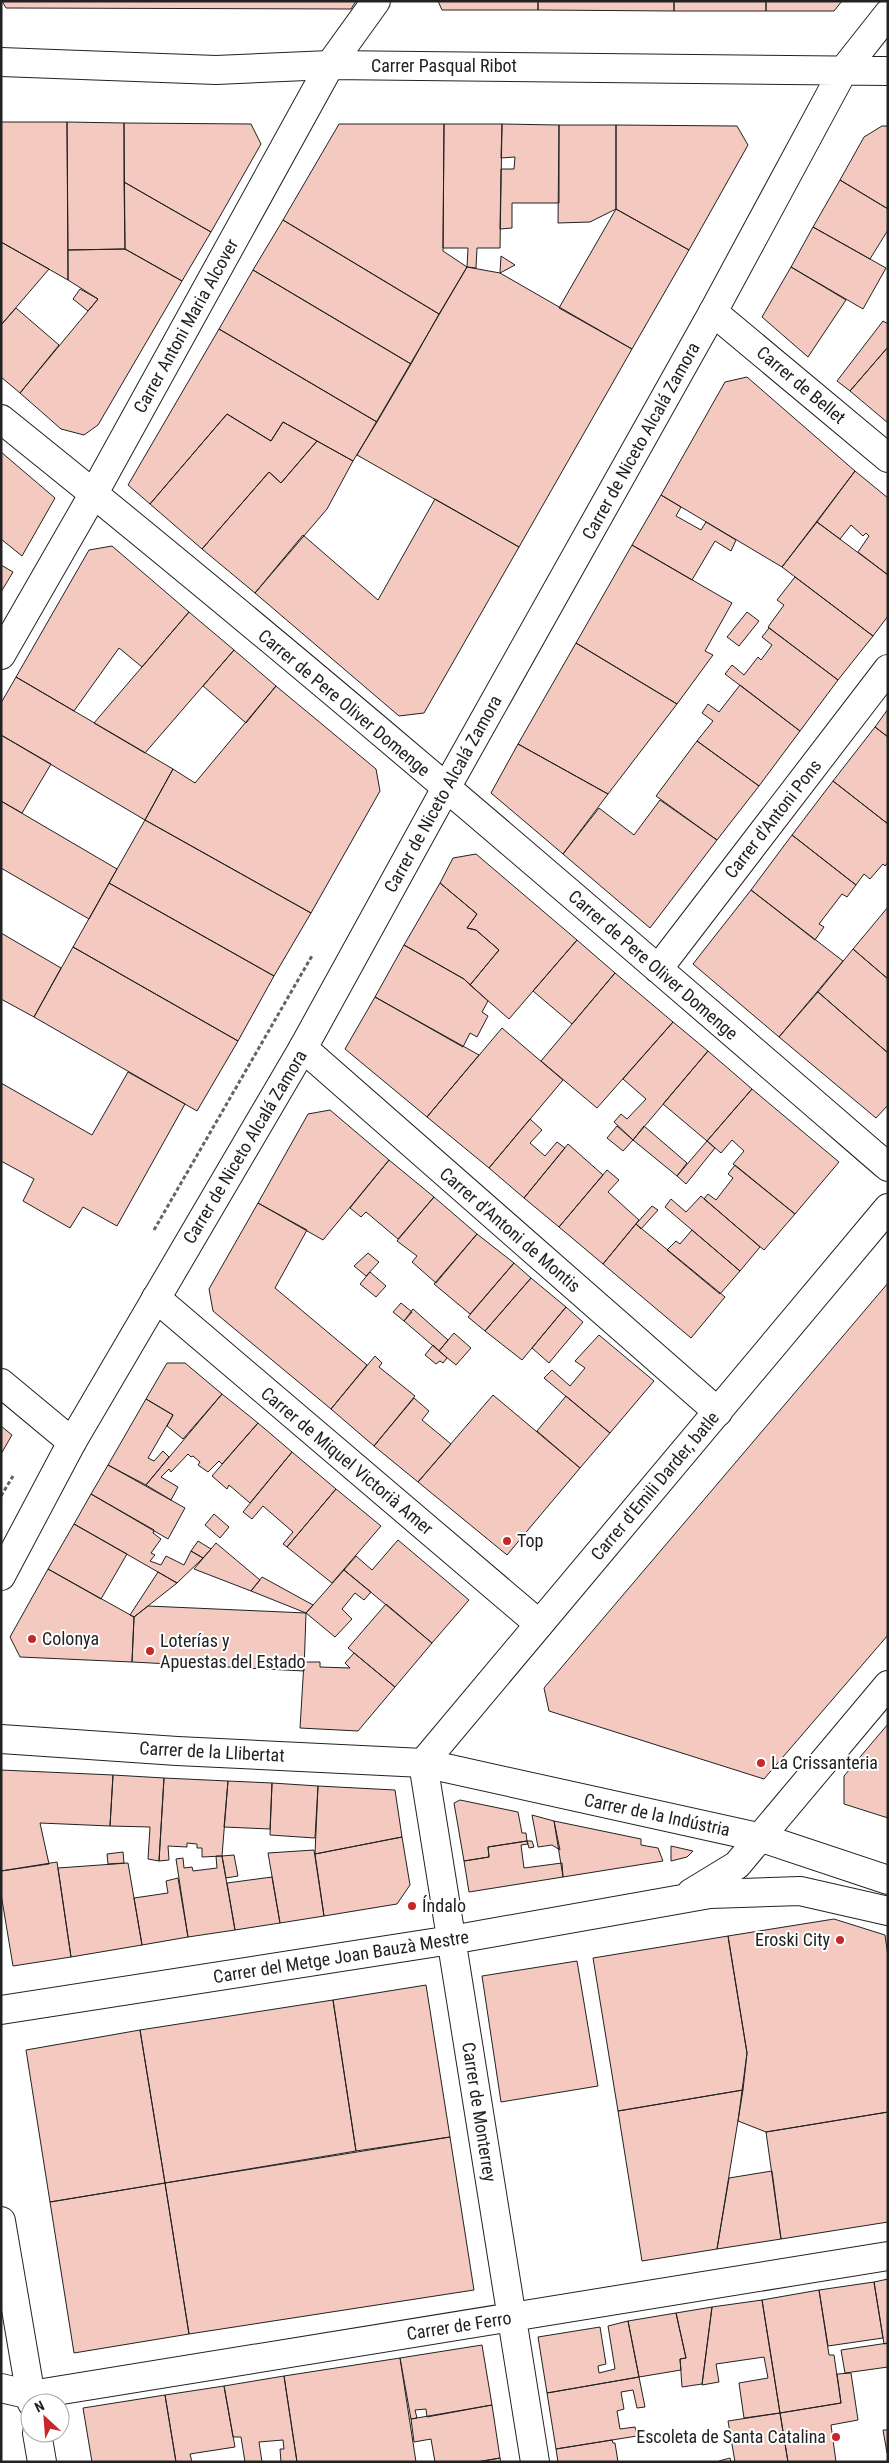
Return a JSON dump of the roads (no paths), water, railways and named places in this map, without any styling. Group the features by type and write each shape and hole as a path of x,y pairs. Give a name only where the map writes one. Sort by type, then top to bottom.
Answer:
{"street":[{"name":"Carrer Antoni Maria Alcover","path":"1,655 94,494 330,65 376,1"},
{"name":"Carrer de Niceto Alcalá Zamora","path":"1,1576 72,1442 303,1048 446,788 713,312 844,71 888,14"},
{"name":"Carrer Pasqual Ribot","path":"1,62 216,70 330,65 888,71"},
{"name":"Carrer de Bellet","path":"713,312 888,458"},
{"name":"Carrer de Pere Oliver Domenge","path":"1,419 94,494 446,788 888,1167"},
{"name":"Carrer d'Antoni Pons","path":"658,969 888,670"},
{"name":"Carrer d'Antoni de Montis","path":"303,1048 718,1412"},
{"name":"Carrer d'Emili Darder, batle","path":"423,1763 888,1208"},
{"name":"Carrer de Miquel Victorià Amer","path":"156,1298 540,1624"},
{"path":"1,1383 72,1442"},
{"name":"Carrer del Metge Joan Bauzà Mestre","path":"680,1900 737,1865 762,1838 888,1685"},
{"name":"Carrer de la Llibertat","path":"1,1739 178,1751 423,1763"},
{"name":"Carrer de la Indústria","path":"423,1763 762,1838 888,1880"},
{"name":"Carrer de Monterrey","path":"423,1763 535,2462"},
{"name":"Carrer del Metge Joan Bauzà Mestre","path":"1,2010 451,1940 710,1894 800,1892 888,1911"},
{"path":"1,2221 30,2393"},
{"name":"Carrer de Ferro","path":"66,2393 512,2317 888,2256"},
{"path":"1,2388 20,2395"},
{"path":"39,2443 42,2462"}],"place":[{"name":"Top","path":"507,1541"},
{"name":"Colonya","path":"32,1639"},
{"name":"Loterías y Apuestas del Estado","path":"150,1651"},
{"name":"La Crissanteria","path":"761,1763"},
{"name":"Índalo","path":"412,1906"},
{"name":"Eroski City","path":"840,1940"},
{"name":"Escoleta de Santa Catalina","path":"836,2437"}]}
